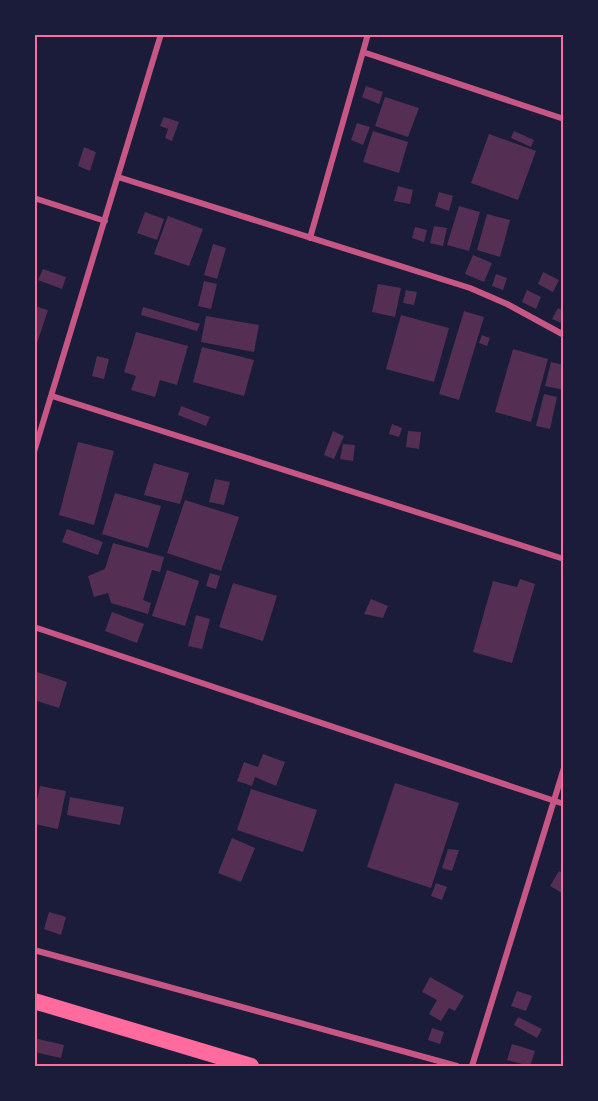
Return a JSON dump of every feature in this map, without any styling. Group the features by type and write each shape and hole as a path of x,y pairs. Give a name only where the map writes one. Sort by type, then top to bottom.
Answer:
{"highway":[{"path":"34,1001 251,1066"}],"street":[{"path":"34,452 161,34"},
{"path":"310,238 368,34"},
{"path":"363,52 564,119"},
{"path":"118,177 470,288 507,304 564,335"},
{"path":"34,198 105,221"},
{"path":"52,396 564,559"},
{"path":"34,627 564,804"},
{"path":"472,1066 564,768"},
{"path":"34,950 458,1066"}],"building":[{"path":"366,86 383,92 379,104 362,97"},
{"path":"385,97 419,108 408,137 375,126"},
{"path":"164,117 179,122 172,141 165,138 168,129 160,126"},
{"path":"357,123 370,127 363,145 351,140"},
{"path":"373,131 408,142 399,173 363,162"},
{"path":"514,131 534,140 531,147 511,138"},
{"path":"489,134 536,151 518,200 471,183"},
{"path":"84,147 96,152 90,171 78,166"},
{"path":"398,186 413,190 410,204 394,201"},
{"path":"439,192 453,196 449,211 435,206"},
{"path":"459,206 480,212 469,251 447,245"},
{"path":"145,212 164,219 157,240 137,233"},
{"path":"487,214 510,220 500,257 477,250"},
{"path":"168,216 203,229 189,266 154,254"},
{"path":"434,226 447,228 443,246 430,243"},
{"path":"415,227 427,230 424,242 412,238"},
{"path":"213,244 226,248 217,279 204,275"},
{"path":"473,255 492,263 484,282 465,274"},
{"path":"43,269 66,277 62,289 38,280"},
{"path":"543,272 559,280 553,292 538,284"},
{"path":"496,274 507,278 503,290 492,286"},
{"path":"204,281 217,284 211,309 198,306"},
{"path":"378,284 401,288 395,317 372,312"},
{"path":"406,290 417,292 414,305 403,303"},
{"path":"527,290 541,297 536,309 522,302"},
{"path":"34,306 48,310 37,343 34,342"},
{"path":"143,307 200,324 197,331 141,315"},
{"path":"558,308 564,311 564,324 552,319"},
{"path":"464,311 484,317 459,400 439,394"},
{"path":"401,315 449,328 434,382 386,369"},
{"path":"206,316 259,325 254,352 201,342"},
{"path":"136,332 188,346 177,385 160,380 155,397 131,390 136,376 124,372"},
{"path":"482,335 490,338 487,346 479,343"},
{"path":"202,347 254,360 244,396 193,382"},
{"path":"513,349 548,359 531,422 495,412"},
{"path":"97,356 109,359 104,379 92,376"},
{"path":"551,362 564,365 564,390 545,386"},
{"path":"544,394 557,397 550,429 536,426"},
{"path":"181,406 210,417 206,426 178,415"},
{"path":"392,424 402,428 399,437 389,434"},
{"path":"333,431 344,436 334,459 324,455"},
{"path":"408,431 421,432 419,449 406,447"},
{"path":"78,442 114,451 94,525 59,515"},
{"path":"343,444 355,445 353,461 340,459"},
{"path":"154,463 189,473 180,504 144,495"},
{"path":"215,479 230,482 224,505 209,502"},
{"path":"115,493 161,506 148,548 102,534"},
{"path":"185,500 239,517 221,571 167,553"},
{"path":"67,529 103,542 98,555 62,542"},
{"path":"113,543 164,557 160,572 152,570 143,600 151,603 148,614 111,603 108,593 94,597 88,576 105,569"},
{"path":"167,570 199,581 185,626 152,616"},
{"path":"210,573 220,576 216,589 206,586"},
{"path":"520,579 535,584 512,663 473,652 493,581 517,587"},
{"path":"233,583 277,596 263,641 219,627"},
{"path":"371,599 388,606 383,618 364,614"},
{"path":"112,612 144,624 137,643 105,631"},
{"path":"196,615 210,619 202,649 188,646"},
{"path":"34,671 67,682 59,708 34,700"},
{"path":"263,754 285,762 276,786 255,777 252,786 237,781 244,762 258,767"},
{"path":"395,783 459,803 431,888 367,867"},
{"path":"40,786 66,791 58,829 34,824"},
{"path":"251,789 317,810 303,852 237,830"},
{"path":"70,797 124,807 120,825 67,815"},
{"path":"232,838 255,848 241,882 218,873"},
{"path":"448,849 459,850 452,871 442,868"},
{"path":"559,871 564,874 562,893 550,886"},
{"path":"436,883 447,887 442,900 431,896"},
{"path":"49,912 66,917 61,935 44,929"},
{"path":"430,977 464,996 455,1011 449,1008 441,1021 429,1014 437,1000 422,992"},
{"path":"517,991 532,996 526,1011 511,1006"},
{"path":"518,1017 542,1029 537,1038 514,1025"},
{"path":"432,1028 444,1032 440,1044 428,1040"},
{"path":"34,1038 64,1045 61,1058 34,1052"},
{"path":"512,1044 535,1051 530,1066 507,1060"}]}
